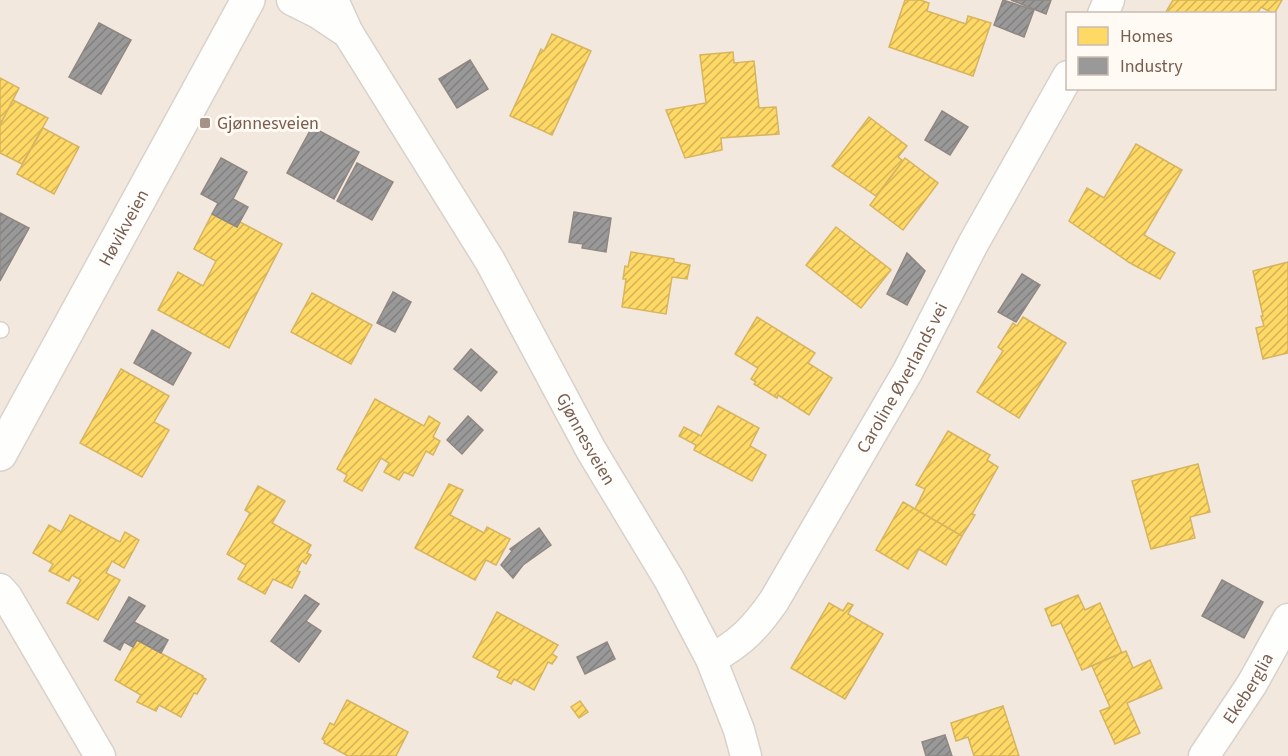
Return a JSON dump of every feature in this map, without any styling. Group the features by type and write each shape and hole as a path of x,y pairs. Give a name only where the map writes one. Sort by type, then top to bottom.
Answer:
{"main road":[{"name":"Høvikveien","path":"0,454 248,0"}],"street":[{"name":"Gjønnesveien","path":"291,0 318,13 348,33"},
{"name":"Gjønnesveien","path":"333,0 348,33 490,261 591,450 670,581 711,658"},
{"name":"Caroline Øverlands vei","path":"711,658 732,647 756,627 774,601 908,371 973,244 1066,80"},
{"path":"0,589 7,597 100,756"},
{"name":"Ekeberglia","path":"1204,756 1252,684 1288,619"},
{"path":"711,658 739,730 746,756"}],"shaded area":[{"path":"0,0 1288,0 1288,756 0,756"}],"building: Homes":[{"path":"905,0 920,0 929,3 927,11 966,24 968,16 991,23 973,76 889,47"},
{"path":"1173,0 1282,0 1275,12 1261,7 1258,12 1166,12"},
{"path":"552,34 591,51 552,135 510,116 541,49 544,51"},
{"path":"733,52 734,63 754,61 759,108 776,107 779,134 721,138 722,150 685,158 666,110 706,103 700,55"},
{"path":"0,78 19,88 0,125"},
{"path":"13,100 48,118 22,164 0,153 0,125"},
{"path":"869,117 907,146 898,157 903,161 876,196 832,166"},
{"path":"43,128 79,147 54,194 17,174"},
{"path":"1136,144 1182,170 1144,235 1175,253 1160,279 1130,263 1069,221 1087,188 1104,198"},
{"path":"905,158 938,183 903,230 870,205"},
{"path":"212,214 237,227 240,222 282,244 229,348 158,310 178,272 203,286 216,261 194,249"},
{"path":"836,227 891,270 861,308 806,265"},
{"path":"631,252 674,259 674,262 690,265 687,279 672,277 666,314 622,307 626,279 623,279 625,266 628,267"},
{"path":"1288,262 1288,353 1263,359 1256,328 1264,326 1261,316 1263,316 1253,271"},
{"path":"312,293 372,325 351,364 291,332"},
{"path":"757,317 815,353 808,363 832,378 809,415 778,395 777,398 754,384 756,382 751,379 758,368 735,354"},
{"path":"1023,317 1066,343 1019,418 977,392 1003,351 998,347 1013,323 1017,326"},
{"path":"121,369 169,396 154,422 169,430 142,477 80,443"},
{"path":"375,399 424,426 429,416 440,423 433,437 440,441 433,455 426,451 413,476 404,472 399,480 384,472 389,463 381,458 362,491 344,481 347,475 337,469"},
{"path":"718,406 759,428 750,446 766,455 752,481 694,450 696,445 679,436 684,427 701,436"},
{"path":"948,431 990,455 987,460 998,467 972,514 975,515 962,536 915,509 925,489 916,485"},
{"path":"1198,464 1210,512 1190,517 1195,538 1151,549 1132,481"},
{"path":"449,484 463,490 450,515 484,533 487,527 510,539 496,565 486,560 475,580 415,548"},
{"path":"258,486 285,501 272,523 311,545 307,553 311,555 306,564 302,561 297,571 300,572 292,588 273,579 265,594 238,579 246,565 227,554 250,513 245,510"},
{"path":"903,502 962,536 946,565 919,549 908,569 876,550"},
{"path":"70,515 120,542 125,532 139,540 124,568 112,561 106,573 120,580 98,620 67,603 81,580 72,575 69,581 49,571 53,564 33,553 49,525 61,532"},
{"path":"1078,595 1085,610 1100,603 1122,653 1082,670 1061,623 1052,626 1045,609"},
{"path":"829,603 843,611 848,603 853,605 848,614 883,634 845,699 791,668"},
{"path":"497,612 558,645 552,654 557,657 552,664 548,662 534,690 514,679 511,684 497,677 500,671 473,657"},
{"path":"137,640 206,679 197,694 194,693 181,717 159,705 156,711 137,702 141,695 115,680"},
{"path":"1126,651 1133,668 1150,660 1162,688 1127,703 1140,733 1115,744 1100,711 1110,707 1092,666"},
{"path":"347,700 408,732 396,756 348,756 324,743 322,739 330,723 334,725"},
{"path":"580,701 588,712 579,718 571,707"},
{"path":"1003,706 1019,756 974,756 968,737 956,741 951,723"}],"building: Industry":[{"path":"1003,0 1034,10 1024,37 994,25"},
{"path":"1011,0 1051,0 1046,14"},
{"path":"99,23 131,40 101,94 69,77"},
{"path":"470,60 488,89 457,108 439,79"},
{"path":"942,111 968,127 950,155 925,140"},
{"path":"312,127 359,152 334,199 287,173"},
{"path":"221,158 247,172 233,199 248,207 237,227 212,214 218,203 201,194"},
{"path":"357,163 393,182 372,220 337,201"},
{"path":"574,212 611,218 606,252 582,248 583,244 569,242"},
{"path":"0,213 29,228 0,281"},
{"path":"907,253 925,271 907,305 887,294"},
{"path":"1022,274 1040,285 1016,322 998,312"},
{"path":"393,292 411,302 395,332 377,323"},
{"path":"152,330 191,353 173,385 134,363"},
{"path":"471,349 497,372 481,391 454,369"},
{"path":"468,416 483,430 462,454 447,440"},
{"path":"539,528 551,545 523,565 513,578 501,565 512,551 510,549"},
{"path":"1222,580 1263,602 1244,638 1202,616"},
{"path":"305,595 319,604 306,621 321,631 299,662 271,641"},
{"path":"129,597 145,606 134,622 168,640 161,653 137,640 133,647 124,642 120,650 104,641"},
{"path":"607,642 615,659 585,674 577,657"},
{"path":"945,735 952,756 926,756 922,742"}],"place":[{"name":"Gjønnesveien","path":"205,123"}]}
